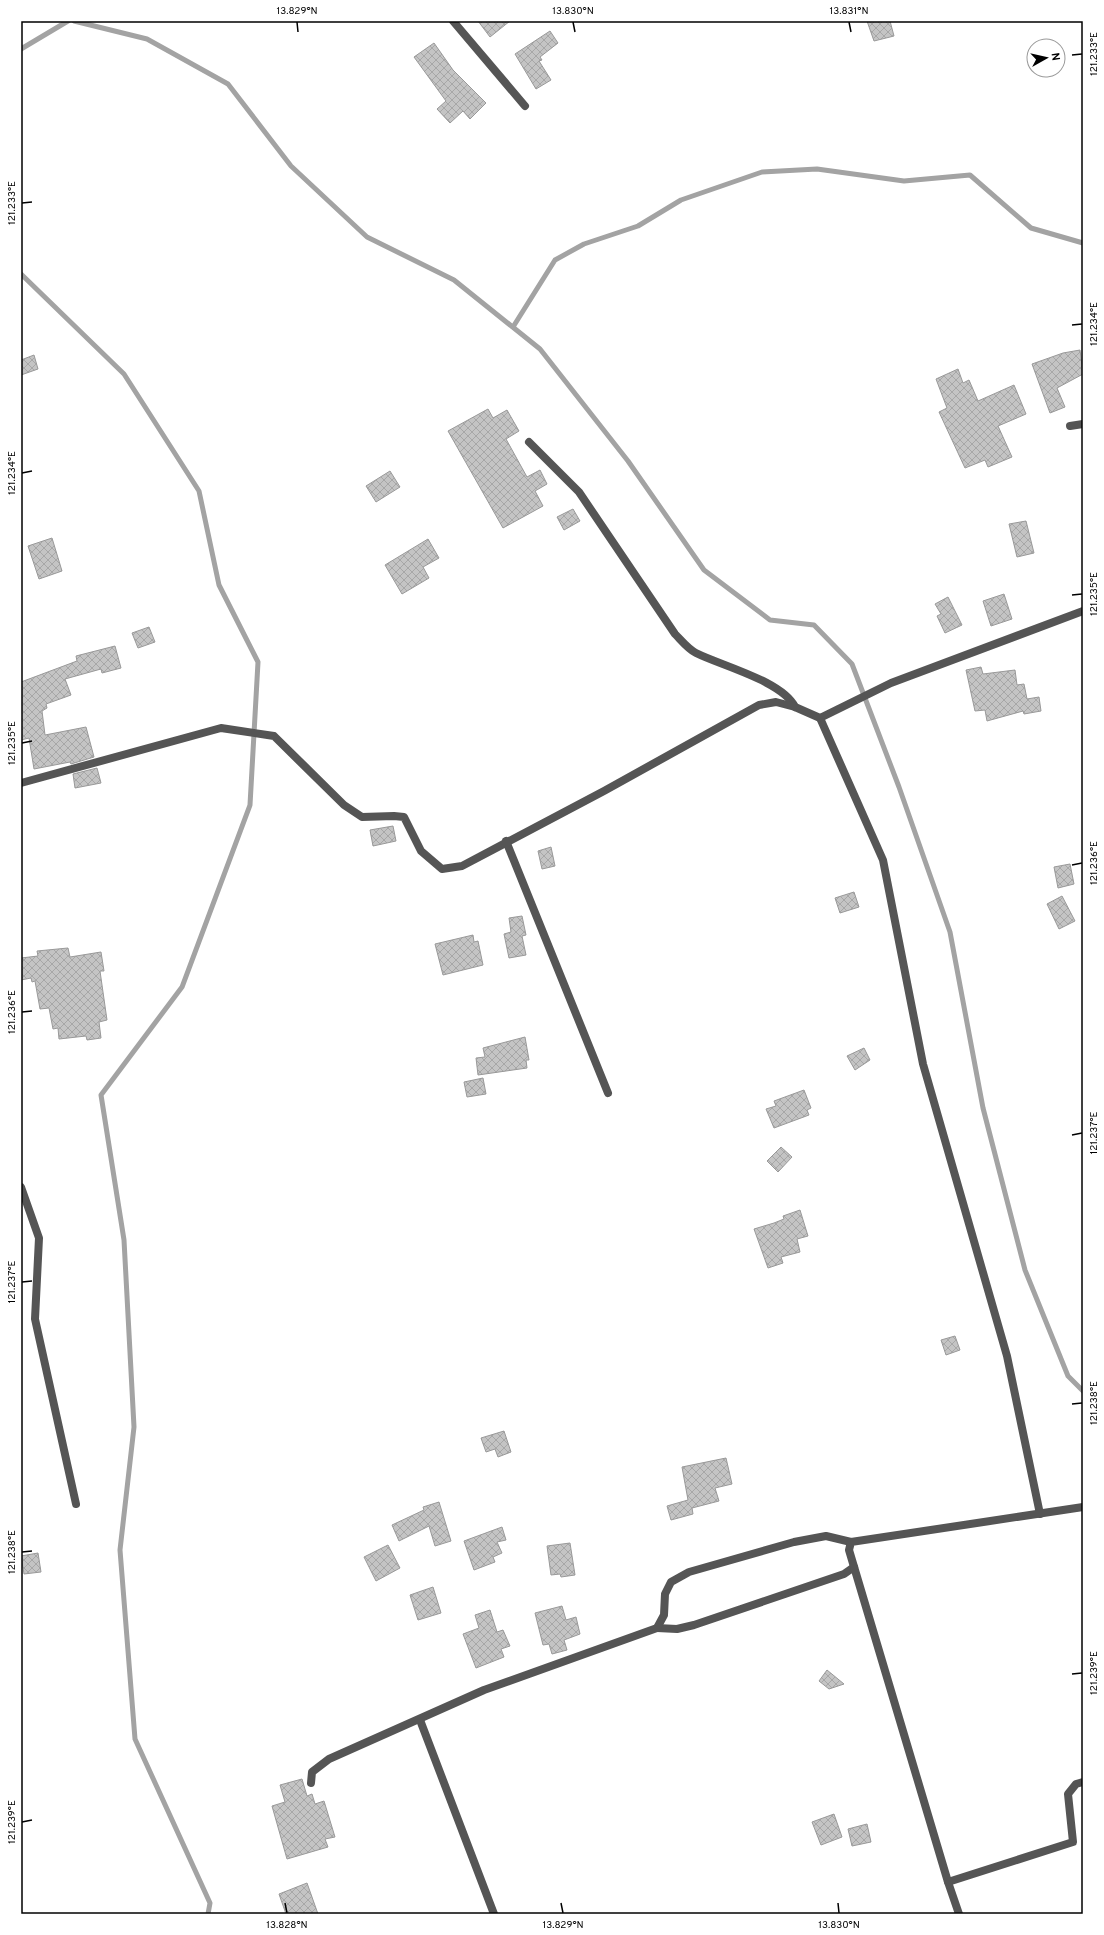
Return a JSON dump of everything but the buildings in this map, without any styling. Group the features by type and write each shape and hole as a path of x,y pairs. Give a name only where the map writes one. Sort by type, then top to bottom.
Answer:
{"street":[{"path":"453,21 525,106"},
{"path":"1070,426 1083,424"},
{"path":"529,442 579,492 675,634 694,652 768,684 791,699 795,707"},
{"path":"820,718 891,683 1083,611"},
{"path":"21,783 221,728 274,736 344,805 362,818 394,816 404,818 421,851 442,869 462,866 604,791 759,705 776,702 795,707 820,718 883,860 923,1064 1007,1356 1040,1514"},
{"path":"506,842 608,1093"},
{"path":"21,1187 39,1238 34,1319 76,1504"},
{"path":"657,1628 664,1615 665,1594 671,1582 689,1572 794,1542 826,1536 851,1542 1083,1507"},
{"path":"851,1542 849,1550 948,1882 959,1914"},
{"path":"311,1783 312,1772 329,1759 420,1720 434,1711 484,1690 657,1628 677,1628 694,1625 844,1574 854,1567"},
{"path":"420,1720 494,1914"},
{"path":"948,1882 1073,1842 1068,1794 1076,1784 1083,1782"}],"waterway":[{"path":"21,49 68,21"},
{"path":"74,21 147,39 228,84 291,166 367,237 454,280 540,349 628,461 704,570 770,620 814,625 852,664 899,787 950,932 983,1108 1025,1270 1068,1376 1083,1391"},
{"path":"513,327 555,260 584,244 638,226 681,200 762,172 817,169 904,181 970,175 1031,228 1083,243"},
{"path":"21,274 124,374 199,491 219,585 258,662 250,805 182,987 101,1095 124,1240 134,1427 120,1550 135,1739 210,1903 208,1914"}]}
